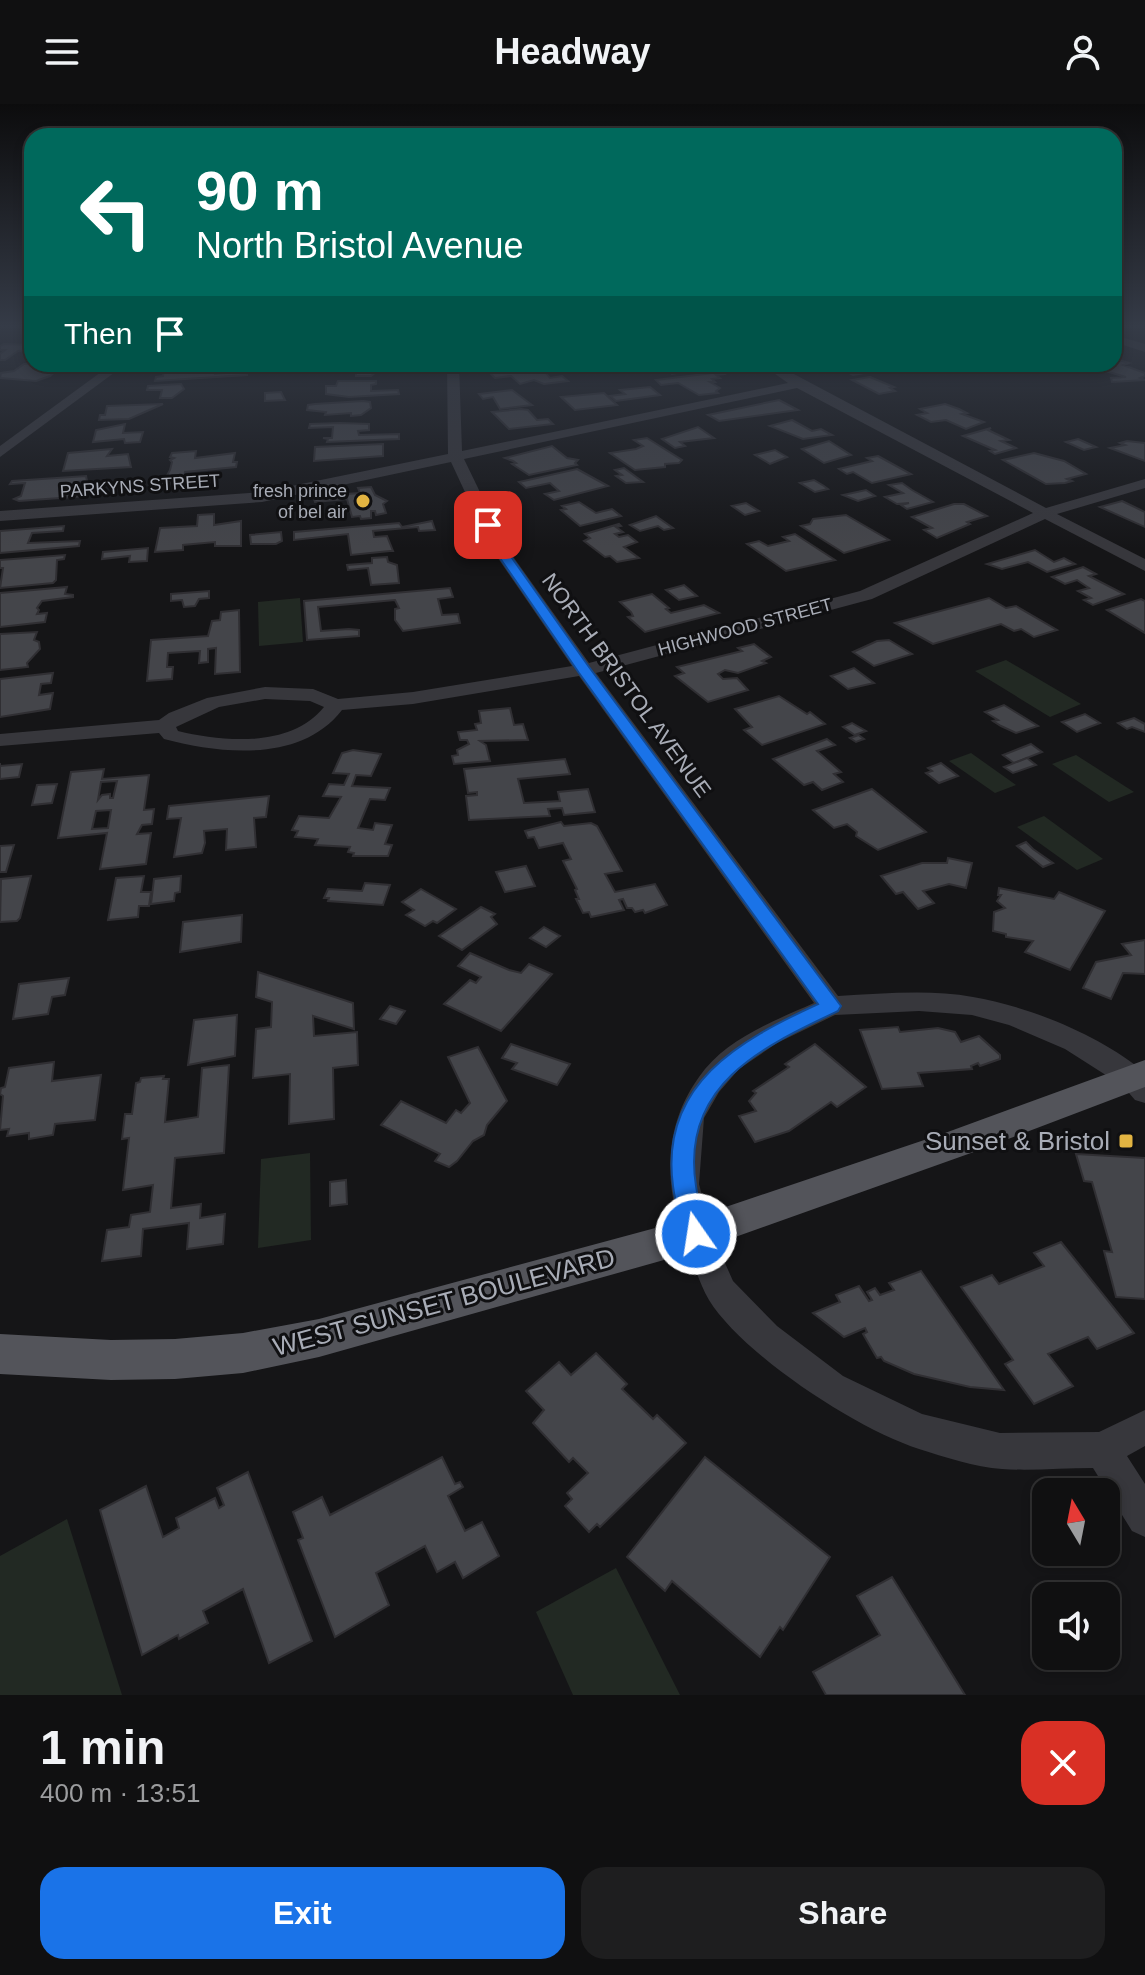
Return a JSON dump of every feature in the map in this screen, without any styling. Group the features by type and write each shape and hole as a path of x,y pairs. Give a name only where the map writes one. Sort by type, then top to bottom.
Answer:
{"main road":[{"name":"WEST SUNSET BOULEVARD","path":"0,1354 111,1360 175,1359 243,1353 319,1338 696,1234 1141,1081"}],"street":[{"path":"0,453 72,399"},
{"name":"NORTH BRISTOL AVENUE","path":"454,399 455,455 499,548 584,670 831,1006"},
{"name":"PARKYNS STREET","path":"0,516 262,497 725,399"},
{"path":"828,399 1145,566"},
{"name":"HIGHWOOD STREET","path":"0,740 165,726 176,717 214,702 265,693 313,695 336,705 413,698 584,670 866,595 1064,505 1145,483"},
{"path":"165,726 171,735 194,742 253,743 287,738 316,727 329,718 336,705"},
{"path":"1141,1081 1075,1042 1016,1017 972,1006 919,1002 831,1006 767,1036 729,1062 709,1084 690,1118 684,1184 696,1234 721,1291 765,1337 831,1388 918,1431 1000,1451 1102,1450 1145,1427"},
{"path":"1102,1450 1145,1518"}],"shaded area":[{"path":"300,598 303,642 259,646 258,602"},
{"path":"1006,660 1081,704 1050,717 975,671"},
{"path":"971,753 1016,785 995,793 949,761"},
{"path":"1076,755 1134,792 1109,802 1052,764"},
{"path":"1044,816 1103,859 1077,870 1017,827"},
{"path":"310,1153 311,1240 258,1248 261,1159"},
{"path":"67,1519 122,1695 0,1695 0,1556"},
{"path":"616,1568 680,1695 573,1695 536,1612"}],"building":[{"path":"494,399 524,399 532,405 500,409"},
{"path":"563,399 611,399 617,405 575,410"},
{"path":"779,400 798,410 719,421 708,415"},
{"path":"370,402 371,408 361,415 325,415 326,412 307,410 308,405"},
{"path":"163,404 129,419 99,420 100,415 105,415 107,406"},
{"path":"945,404 984,422 966,429 946,420 931,422 917,415 927,413 920,409"},
{"path":"528,410 537,420 548,419 553,424 509,429 492,412"},
{"path":"792,420 812,431 821,429 832,435 803,439 770,426"},
{"path":"125,424 123,433 143,432 140,442 125,443 124,439 93,442 96,430"},
{"path":"310,424 369,424 369,430 358,431 359,435 399,434 399,439 327,442 328,439 323,438 332,438 333,427 309,428"},
{"path":"698,427 714,438 680,442 685,446 675,448 662,439"},
{"path":"991,428 988,430 1009,440 1001,441 1016,448 995,454 990,451 995,450 963,436"},
{"path":"647,438 682,460 665,464 665,467 635,470 610,453 636,449 643,446 634,440"},
{"path":"1078,439 1096,447 1084,450 1066,442"},
{"path":"829,441 851,455 824,463 802,449"},
{"path":"1120,443 1145,443 1145,461 1110,448 1125,445"},
{"path":"383,444 383,456 314,461 315,447"},
{"path":"552,446 567,458 578,460 577,465 529,475 505,458"},
{"path":"112,449 107,456 128,454 131,467 63,471 68,453"},
{"path":"775,450 787,457 770,464 755,455"},
{"path":"196,451 195,458 235,453 233,462 237,462 236,467 185,472 183,485 161,487 170,470 170,460 174,458 170,457 172,453"},
{"path":"1034,453 1064,461 1086,474 1067,479 1072,481 1065,483 1046,484 1003,460"},
{"path":"878,456 911,474 872,483 853,472 847,474 839,469 872,461 867,458"},
{"path":"624,468 643,482 626,483 616,476 622,475 615,470"},
{"path":"577,469 608,486 554,500 545,494 559,491 550,483 526,488 519,482"},
{"path":"86,476 87,481 78,482 76,487 89,486 87,496 19,501 14,499 21,496 25,483 10,484 12,481"},
{"path":"814,480 828,489 815,492 800,483"},
{"path":"902,483 933,502 907,509 901,505 909,503 897,504 885,497 903,493 889,485"},
{"path":"371,487 375,495 387,501 383,504 386,513 376,515 375,511 371,511 371,518 352,517 347,499 315,502 314,499 318,499 317,496 360,493 358,488"},
{"path":"866,490 875,496 858,501 843,495"},
{"path":"1122,501 1145,512 1145,527 1100,507"},
{"path":"579,502 596,513 612,509 621,516 580,526 561,510 566,509 562,506"},
{"path":"746,503 759,511 745,515 732,506"},
{"path":"954,504 964,504 987,516 967,522 970,524 937,538 924,530 932,528 912,517"},
{"path":"214,514 214,525 241,521 241,546 215,546 215,542 183,545 183,550 155,552 160,528 197,526 198,515"},
{"path":"846,515 889,540 844,553 801,526 810,524 813,519"},
{"path":"656,516 673,528 664,530 658,526 640,531 630,525"},
{"path":"432,521 435,530 419,531 418,527 373,531 374,537 387,536 393,551 351,555 348,534 294,540 294,532 399,523 402,527"},
{"path":"619,524 621,526 616,527 623,532 615,534 619,537 628,535 637,542 624,547 639,558 617,562 584,541 590,538 585,534"},
{"path":"64,526 63,531 32,533 28,543 80,541 79,546 0,553 0,531"},
{"path":"281,532 282,541 276,544 251,544 250,535"},
{"path":"795,534 835,560 786,571 747,544 759,541 768,546 789,541 783,537"},
{"path":"148,548 147,561 129,562 130,556 102,559 103,552"},
{"path":"1035,550 1054,562 1064,558 1075,564 1047,572 1028,562 1002,569 987,564"},
{"path":"65,555 64,559 57,560 56,580 53,583 0,588 3,568 0,568 0,560"},
{"path":"387,557 388,562 397,565 399,583 371,585 368,568 348,570 347,565 372,563 372,558"},
{"path":"1083,567 1096,574 1089,576 1124,594 1093,605 1084,600 1091,598 1078,591 1089,588 1077,580 1065,584 1052,577"},
{"path":"684,585 697,596 679,600 666,590"},
{"path":"67,587 65,594 73,597 42,601 37,608 37,614 47,613 45,622 0,627 0,593"},
{"path":"450,588 453,597 438,599 442,615 458,614 460,623 403,631 395,620 395,609 399,608 395,600 318,607 321,631 359,630 359,636 307,640 304,601"},
{"path":"209,591 209,598 199,599 195,606 184,607 182,600 171,601 171,594"},
{"path":"652,594 671,613 704,605 719,613 645,632 628,617 633,616 620,602"},
{"path":"989,598 1006,608 1016,606 1057,630 1034,637 1021,629 1014,631 1001,624 933,644 895,623"},
{"path":"1141,599 1145,601 1145,633 1107,610"},
{"path":"239,610 240,672 215,674 216,648 208,649 208,662 199,663 200,651 168,653 167,667 173,667 172,679 147,681 151,640 208,636 212,621 220,620 221,612"},
{"path":"37,632 34,640 39,642 40,649 27,663 28,667 0,670 0,634"},
{"path":"889,640 912,654 874,666 853,652 877,641"},
{"path":"754,644 771,657 762,661 766,663 738,673 725,670 718,674 723,679 737,678 748,690 708,702 675,676 684,673 677,667 742,651 738,648"},
{"path":"854,668 874,683 848,689 831,676"},
{"path":"53,673 51,683 41,684 39,695 53,693 50,709 0,717 0,679"},
{"path":"779,696 807,714 810,712 825,724 762,745 744,730 752,727 735,709"},
{"path":"1004,705 1038,726 1016,733 993,721 998,720 985,712"},
{"path":"510,708 514,725 523,724 528,740 480,741 486,745 490,761 454,764 452,756 458,755 457,750 469,744 467,740 460,740 458,732 477,730 475,724 481,723 479,711"},
{"path":"1085,714 1100,723 1077,732 1062,722"},
{"path":"1134,718 1145,724 1145,732 1132,727 1127,729 1118,723"},
{"path":"852,723 866,731 857,734 864,739 856,742 850,738 856,736 843,727"},
{"path":"827,739 835,745 817,751 841,772 834,774 843,782 822,790 813,782 804,785 773,759"},
{"path":"1031,744 1042,752 1014,763 1003,755"},
{"path":"353,750 381,754 371,776 356,775 352,786 390,788 385,800 370,799 358,828 373,830 375,823 392,825 385,844 392,845 388,856 353,856 354,853 348,852 350,847 315,845 318,839 295,837 298,831 292,830 299,816 329,818 341,797 323,796 329,784 344,785 349,774 333,773 342,753"},
{"path":"1027,758 1036,765 1013,773 1004,767"},
{"path":"565,759 570,774 518,779 524,803 560,801 558,792 588,789 595,812 564,815 562,808 548,809 550,816 469,820 466,796 477,795 477,792 468,793 464,769"},
{"path":"941,763 958,776 939,783 926,773 932,771 928,768"},
{"path":"22,764 19,777 0,779 0,766"},
{"path":"104,769 102,779 149,775 144,810 154,809 152,824 142,825 137,834 151,833 146,864 100,869 107,833 58,838 71,772","holes":["117,781 113,798 110,794 102,795 98,800 101,782","111,810 108,828 92,829 96,811"]},
{"path":"57,784 52,803 32,805 37,785"},
{"path":"872,789 926,832 878,850 856,836 857,832 847,824 834,828 813,810"},
{"path":"269,796 266,817 254,818 256,847 226,850 227,829 204,831 202,853 174,857 181,818 167,819 169,806"},
{"path":"561,822 564,826 591,823 597,826 622,871 605,874 615,892 655,884 667,905 645,913 643,910 635,912 627,908 623,899 619,900 624,910 591,917 589,912 583,913 576,899 579,899 577,889 563,861 571,859 563,843 539,848 534,837 528,838 525,831"},
{"path":"1026,842 1053,863 1043,867 1017,846"},
{"path":"14,845 6,872 0,872 0,846"},
{"path":"948,858 972,863 966,888 949,884 923,891 934,903 918,909 903,892 896,894 881,876 922,863 947,863"},
{"path":"526,866 535,886 505,892 496,872"},
{"path":"31,876 20,918 0,922 1,879"},
{"path":"144,876 141,892 151,892 149,906 139,906 138,917 108,920 116,878"},
{"path":"181,876 180,892 175,893 174,901 151,904 154,879"},
{"path":"365,883 390,885 383,905 328,901 329,898 324,898 328,889 362,891"},
{"path":"999,888 1054,899 1059,892 1105,911 1070,970 1025,952 1033,941 1006,937 1006,934 993,931 994,912 1005,908 997,901 1001,895 998,895"},
{"path":"421,889 456,909 437,923 433,921 425,926 406,915 414,910 402,902"},
{"path":"481,907 495,914 491,917 497,924 462,950 439,936"},
{"path":"242,915 241,942 180,952 183,922"},
{"path":"544,927 560,936 546,947 530,938"},
{"path":"1145,940 1145,974 1123,973 1111,999 1083,988 1096,962 1131,955 1122,944"},
{"path":"470,953 509,970 521,973 529,964 552,974 501,1031 444,1004 470,980 476,983 481,977 458,966"},
{"path":"258,972 353,1003 354,1029 313,1016 314,1036 357,1032 358,1065 333,1068 334,1119 289,1124 290,1074 253,1078 256,1029 271,1027 272,1002 256,997"},
{"path":"69,978 65,995 52,997 48,1014 13,1019 19,984"},
{"path":"390,1006 405,1011 396,1024 380,1019"},
{"path":"237,1015 235,1056 188,1065 194,1020"},
{"path":"898,1027 900,1032 938,1028 955,1032 961,1042 979,1036 1000,1055 1000,1059 980,1066 978,1063 971,1066 972,1069 918,1073 923,1086 882,1089 860,1030"},
{"path":"511,1044 570,1064 557,1085 512,1069 517,1063 502,1058"},
{"path":"815,1044 866,1087 837,1107 831,1102 789,1131 755,1142 739,1116 756,1111 749,1101 756,1093 753,1091 789,1067 785,1064"},
{"path":"478,1047 507,1101 487,1125 484,1135 473,1141 457,1161 449,1167 435,1161 440,1154 381,1125 401,1101 446,1123 456,1110 461,1113 470,1103 448,1057"},
{"path":"54,1062 52,1081 101,1075 95,1120 55,1124 53,1135 29,1139 29,1133 7,1136 9,1129 0,1130 3,1096 0,1094 1,1088 5,1087 9,1068"},
{"path":"229,1065 224,1153 175,1158 171,1208 201,1204 200,1218 225,1214 223,1244 187,1249 189,1223 143,1229 141,1256 102,1261 107,1230 129,1227 131,1215 150,1212 153,1185 123,1190 129,1138 122,1139 125,1114 132,1114 136,1083 141,1078 164,1076 163,1079 169,1079 165,1122 198,1117 202,1068"},
{"path":"1076,1154 1145,1158 1145,1299 1116,1297 1104,1251 1112,1252 1092,1182 1084,1181"},
{"path":"346,1180 347,1204 330,1206 330,1182"},
{"path":"1061,1242 1134,1333 1097,1349 1088,1337 1048,1354 1073,1386 1034,1404 1005,1364 1013,1360 961,1287 992,1275 999,1284 1044,1266 1034,1253"},
{"path":"921,1271 1004,1390 970,1387 914,1374 881,1357 877,1358 863,1334 867,1332 865,1328 844,1337 813,1313 840,1302 836,1295 859,1286 869,1301 872,1300 867,1292 875,1288 880,1295 894,1290 889,1283"},
{"path":"596,1353 627,1384 622,1389 653,1419 657,1415 686,1443 600,1527 597,1524 589,1532 565,1506 572,1499 567,1493 588,1473 573,1458 569,1462 533,1423 544,1410 526,1391 559,1362 571,1375"},
{"path":"442,1457 455,1484 460,1482 463,1487 448,1496 465,1531 482,1522 499,1556 463,1578 455,1562 437,1572 425,1546 376,1573 389,1605 335,1637 298,1540 303,1538 293,1512 322,1497 330,1515"},
{"path":"705,1457 830,1557 783,1630 780,1627 760,1657 672,1581 665,1591 627,1557"},
{"path":"248,1472 312,1641 269,1663 243,1589 203,1611 208,1623 142,1655 100,1510 146,1486 163,1537 179,1528 176,1518 215,1498 219,1508 224,1505 217,1488"},
{"path":"892,1577 965,1695 826,1695 813,1672 880,1635 857,1596"}],"place":[{"name":"fresh prince of bel air","path":"363,501"},
{"name":"Sunset & Bristol","path":"1126,1141"}],"route":[{"path":"488,525 499,548 584,670 831,1006 767,1036 729,1062 709,1084 690,1118 685,1152 684,1184 696,1234"}]}
